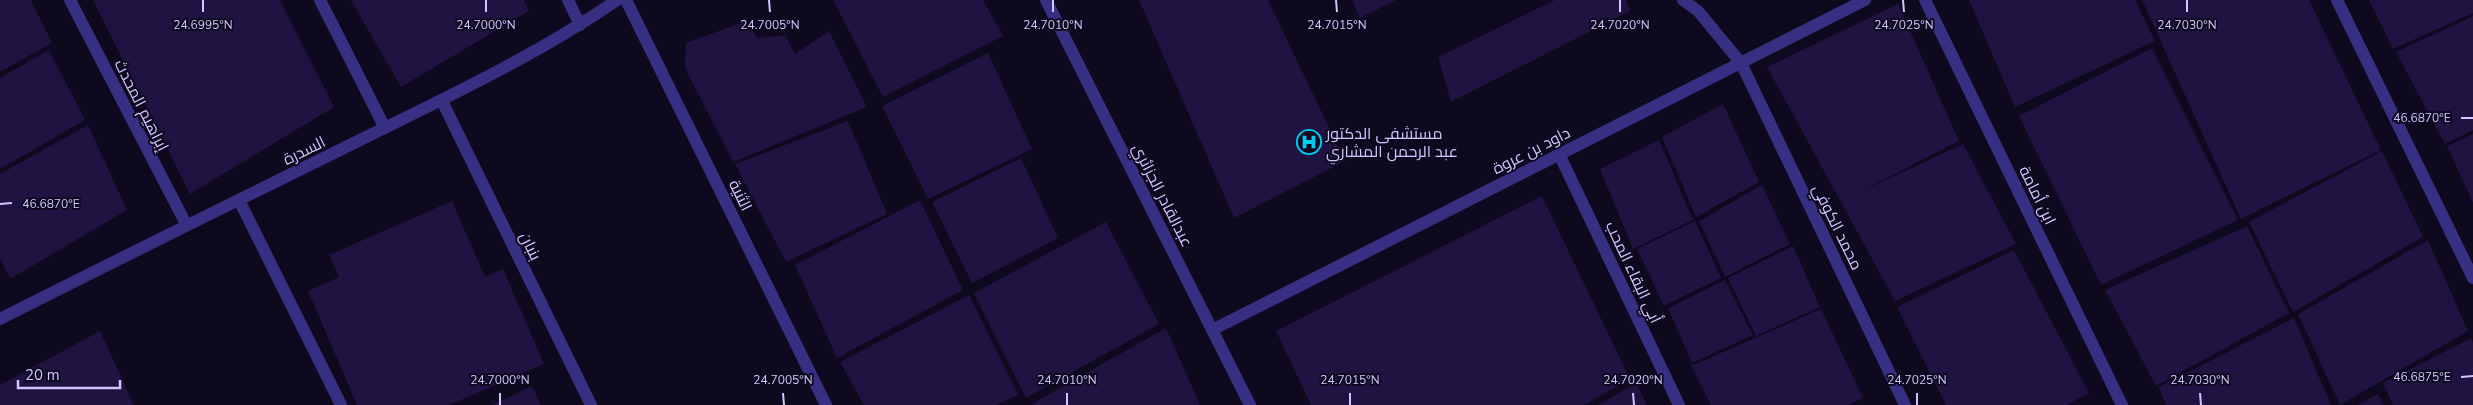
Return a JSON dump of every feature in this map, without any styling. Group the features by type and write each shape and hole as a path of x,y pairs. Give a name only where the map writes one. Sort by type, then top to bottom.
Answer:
{"street":[{"name":"إبراهيم المحدث","path":"70,0 186,224"},
{"path":"320,0 385,128"},
{"path":"568,0 580,25"},
{"name":"السدرة","path":"0,319 186,224 442,101 580,25 617,0"},
{"name":"الثنية","path":"626,0 826,405"},
{"name":"عبدالقادر الجزائري","path":"1046,0 1250,405"},
{"name":"محمد الكوفي","path":"1683,0 1698,12 1742,63 1905,405"},
{"name":"داود بن عروة","path":"1212,330 1865,0"},
{"name":"ابن أمامة","path":"1925,0 2122,405"},
{"path":"2337,0 2473,278"},
{"name":"بنبان","path":"442,101 591,405"},
{"name":"أبي البقاء المحب","path":"1559,154 1679,405"},
{"path":"239,200 340,405"}],"building":[{"path":"0,0 31,0 52,43 0,72"},
{"path":"93,0 280,0 334,107 190,194"},
{"path":"351,0 524,0 529,11 401,87"},
{"path":"833,0 983,0 1003,36 883,97"},
{"path":"1139,0 1268,0 1345,161 1234,218"},
{"path":"1352,0 1396,0 1360,18"},
{"path":"1555,0 1626,0 1630,11 1451,102 1438,57"},
{"path":"1969,0 2135,0 2155,41 2015,107"},
{"path":"2142,0 2309,0 2381,150 2241,219"},
{"path":"2369,0 2473,0 2473,13 2393,49"},
{"path":"1898,4 1959,141 1858,193 1963,144 2016,244 1895,301 1767,67"},
{"path":"2473,16 2473,130 2445,144 2396,52"},
{"path":"746,21 757,38 785,35 795,54 829,31 867,107 733,162 685,68 686,43"},
{"path":"2152,48 2238,220 2101,285 2019,116"},
{"path":"49,50 85,120 0,169 0,78"},
{"path":"988,53 1032,149 928,199 882,106"},
{"path":"1723,104 1759,182 1696,217 1662,137"},
{"path":"848,121 887,214 786,262 735,164"},
{"path":"88,125 127,210 10,279 0,258 0,174"},
{"path":"2473,134 2473,203 2447,146"},
{"path":"1659,140 1693,220 1633,249 1600,169"},
{"path":"2382,151 2423,237 2293,312 2249,222"},
{"path":"1021,158 1058,238 972,283 932,202"},
{"path":"1762,185 1790,244 1725,277 1699,221"},
{"path":"1542,196 1630,379 1584,405 1311,405 1276,331"},
{"path":"920,200 963,290 837,358 795,265"},
{"path":"452,201 485,277 503,269 544,364 449,405 357,405 308,291 339,277 329,255"},
{"path":"1695,221 1721,278 1664,306 1637,249"},
{"path":"1106,222 1159,324 1026,398 974,293"},
{"path":"2247,226 2289,313 2156,386 2105,290"},
{"path":"2428,240 2468,331 2340,405 2298,314"},
{"path":"1793,246 1820,307 1756,336 1728,278"},
{"path":"2014,250 2089,393 2067,405 1946,405 1897,307"},
{"path":"1725,280 1753,335 1692,363 1668,308"},
{"path":"969,295 1018,395 996,405 864,405 840,362"},
{"path":"1821,309 1863,398 1848,405 1711,405 1691,366"},
{"path":"2294,318 2331,405 2166,405 2159,387"},
{"path":"1166,328 1200,405 1034,405 1033,403"},
{"path":"100,331 134,405 0,405 0,385"},
{"path":"2471,338 2473,343 2473,405 2393,405 2383,383"},
{"path":"1636,383 1647,405 1598,405"},
{"path":"532,386 541,405 492,405"},
{"path":"2378,394 2384,405 2358,405"}],"place":[{"name":"مستشفى الدكتور عبد الرحمن المشاري","path":"1309,142"}]}
